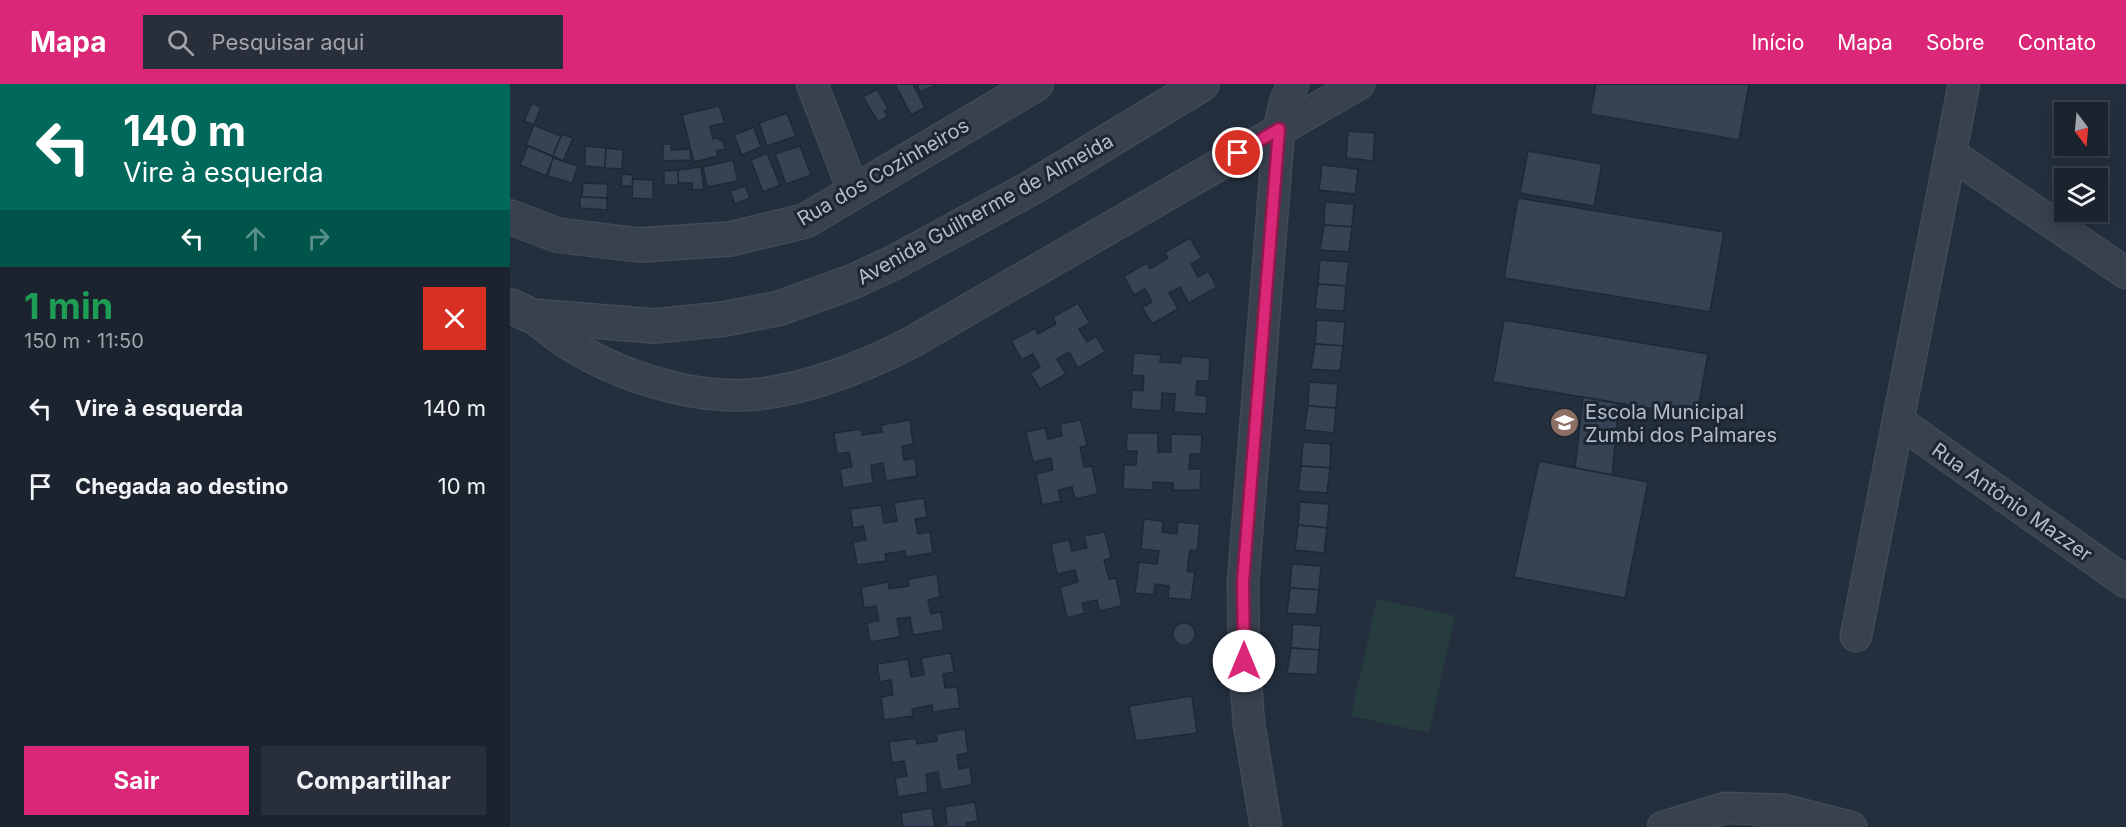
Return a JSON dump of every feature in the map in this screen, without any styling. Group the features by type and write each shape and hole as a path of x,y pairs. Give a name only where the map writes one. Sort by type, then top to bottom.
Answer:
{"street":[{"path":"812,84 854,192"},
{"name":"Rua dos Cozinheiros","path":"510,217 556,235 639,245 730,239 805,221 1036,84"},
{"name":"Avenida Guilherme de Almeida","path":"517,312 629,325 678,325 752,314 805,300 862,278 992,210 1202,84"},
{"path":"1266,827 1249,724 1244,661 1243,582 1279,129 1285,102 1293,84"},
{"path":"517,312 601,361 639,378 680,389 747,395 814,382 865,365 904,346 1359,84"},
{"path":"1856,636 1964,84"},
{"path":"1951,154 2126,273"},
{"name":"Rua Antônio Mazzer","path":"1898,422 2126,582"},
{"path":"1664,827 1725,808 1773,819 1851,827"}],"green space":[{"path":"1377,599 1455,616 1429,733 1351,716"}],"building":[{"path":"895,84 913,84 925,108 911,115"},
{"path":"917,84 938,84 920,92"},
{"path":"1596,84 1749,84 1739,140 1590,114"},
{"path":"877,89 888,109 884,111 888,116 878,122 863,97"},
{"path":"532,103 541,107 534,125 524,121"},
{"path":"719,106 725,123 710,126 713,139 723,140 725,149 716,151 718,156 694,162 682,115"},
{"path":"787,113 796,136 767,146 759,123"},
{"path":"534,125 561,136 553,156 526,145"},
{"path":"754,127 761,147 742,155 734,135"},
{"path":"1348,131 1375,133 1373,161 1346,158"},
{"path":"562,134 573,138 563,161 553,156"},
{"path":"663,144 671,144 671,150 690,149 691,160 663,161"},
{"path":"528,146 554,157 546,176 520,165"},
{"path":"585,146 606,148 605,168 585,166"},
{"path":"800,146 811,175 786,184 775,154"},
{"path":"606,148 623,150 622,169 605,168"},
{"path":"1528,151 1602,164 1594,206 1520,193"},
{"path":"767,153 780,185 763,192 751,160"},
{"path":"553,158 578,166 572,183 548,176"},
{"path":"733,160 738,181 707,187 703,167"},
{"path":"1322,165 1358,169 1355,194 1319,190"},
{"path":"701,167 704,189 692,190 692,183 678,183 678,170"},
{"path":"678,170 678,185 664,185 664,171"},
{"path":"622,174 633,175 632,186 621,186"},
{"path":"633,179 653,180 653,199 632,198"},
{"path":"583,183 608,184 607,198 582,197"},
{"path":"745,186 750,198 735,204 730,191"},
{"path":"580,197 607,198 607,210 580,208"},
{"path":"1518,198 1724,232 1710,312 1504,278"},
{"path":"1325,202 1354,204 1352,227 1324,225"},
{"path":"1324,225 1352,227 1349,252 1320,250"},
{"path":"1190,238 1202,258 1191,264 1198,277 1208,271 1217,287 1189,303 1180,287 1169,293 1178,309 1152,324 1142,307 1152,302 1145,289 1134,295 1124,276 1147,263 1150,269 1168,258 1165,252"},
{"path":"1320,260 1349,262 1346,286 1318,284"},
{"path":"1318,284 1346,286 1344,311 1315,309"},
{"path":"1078,303 1090,323 1079,329 1087,342 1096,336 1105,352 1078,368 1069,352 1057,359 1066,374 1040,389 1030,373 1040,367 1033,354 1022,360 1011,341 1035,328 1038,334 1056,324 1053,317"},
{"path":"1317,320 1345,322 1343,346 1315,344"},
{"path":"1504,320 1708,354 1697,416 1493,382"},
{"path":"1315,344 1343,346 1340,371 1311,369"},
{"path":"1134,353 1161,355 1160,362 1181,363 1181,356 1210,358 1209,381 1197,381 1196,395 1207,396 1206,414 1174,412 1175,394 1162,393 1161,411 1131,409 1132,390 1143,391 1144,376 1132,375"},
{"path":"1309,382 1338,384 1336,408 1308,406"},
{"path":"1583,397 1619,404 1612,475 1575,468"},
{"path":"1308,406 1336,408 1334,433 1304,430"},
{"path":"910,420 913,444 902,446 904,460 915,458 917,476 886,481 883,463 871,465 873,483 843,488 840,469 852,467 849,452 837,454 834,433 861,429 862,435 882,432 881,425"},
{"path":"1081,420 1087,446 1080,447 1084,467 1092,466 1098,494 1075,499 1072,487 1058,490 1061,501 1042,505 1036,474 1053,470 1051,458 1033,462 1026,432 1045,428 1048,439 1062,436 1060,424"},
{"path":"1127,433 1158,433 1158,452 1171,452 1171,434 1202,435 1201,454 1190,454 1189,469 1201,469 1200,490 1173,490 1173,483 1153,482 1153,490 1123,489 1124,465 1136,465 1137,451 1126,451"},
{"path":"1303,442 1331,444 1330,468 1301,466"},
{"path":"1539,461 1648,482 1625,598 1514,577"},
{"path":"1301,466 1330,468 1327,493 1298,491"},
{"path":"924,498 927,517 915,519 918,534 930,532 933,553 906,557 905,551 885,554 886,561 857,565 853,542 866,540 863,526 853,528 850,509 881,505 884,523 897,521 894,503"},
{"path":"1300,502 1329,504 1327,528 1298,525"},
{"path":"1144,519 1163,521 1162,532 1177,534 1178,522 1200,524 1197,551 1190,550 1187,571 1195,572 1191,600 1168,598 1169,586 1155,584 1154,595 1135,593 1139,562 1157,564 1159,551 1141,549"},
{"path":"1298,525 1327,528 1324,553 1295,550"},
{"path":"1105,532 1111,558 1104,560 1109,579 1116,578 1122,606 1099,611 1097,600 1082,603 1085,613 1067,618 1060,587 1078,582 1075,570 1057,574 1051,544 1069,540 1072,551 1087,548 1084,536"},
{"path":"1292,564 1321,566 1319,590 1290,588"},
{"path":"937,574 940,597 928,600 931,614 941,612 944,630 913,635 910,617 897,619 900,637 870,642 867,623 879,621 876,606 864,608 861,587 888,582 889,589 909,586 908,579"},
{"path":"1290,588 1319,590 1316,615 1287,613"},
{"path":"1184,623 1192,626 1195,634 1192,642 1184,645 1176,642 1173,634 1176,626"},
{"path":"1293,624 1321,626 1319,650 1291,648"},
{"path":"1291,648 1319,650 1317,675 1287,673"},
{"path":"951,653 954,672 943,674 945,688 957,687 960,708 933,712 932,705 912,709 913,716 884,720 881,697 893,695 891,680 880,682 877,664 908,659 911,677 924,675 921,658"},
{"path":"1192,696 1197,733 1136,741 1129,706"},
{"path":"965,729 968,753 957,755 959,769 970,767 972,785 941,790 938,772 926,774 928,792 898,797 895,778 907,776 904,761 892,763 889,742 916,738 917,744 937,741 936,734"},
{"path":"975,802 978,821 966,823 967,827 903,827 901,813 932,808 935,826 947,824 945,807"}],"place":[{"name":"Escola Municipal Zumbi dos Palmares","path":"1564,423"}],"route":[{"path":"1238,153 1279,129 1243,582 1244,661"}]}
